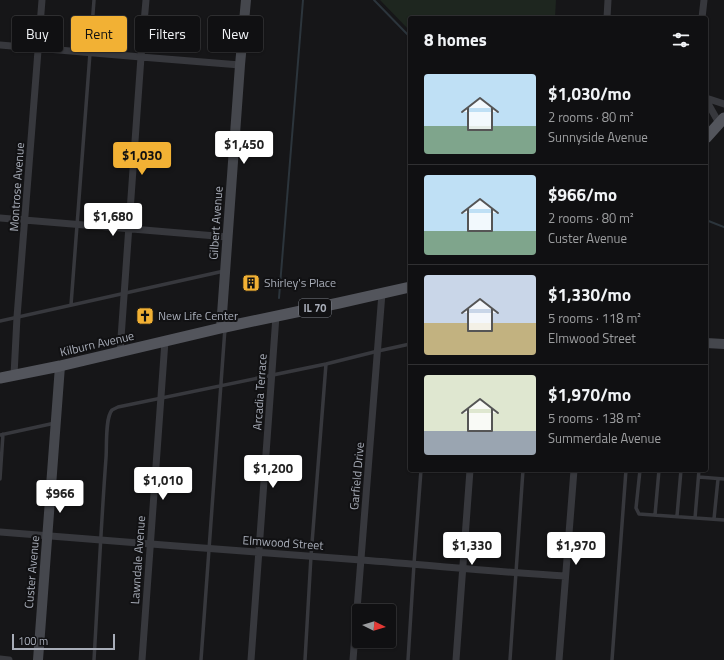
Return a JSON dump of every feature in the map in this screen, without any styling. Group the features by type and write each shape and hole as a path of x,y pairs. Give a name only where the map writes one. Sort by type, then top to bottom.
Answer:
{"main road":[{"path":"708,136 722,121"},
{"name":"Kilburn Avenue","path":"0,378 60,366 276,316 408,287"}],"street":[{"name":"Montrose Avenue","path":"41,16 42,0"},
{"path":"120,352 146,0"},
{"name":"Gilbert Avenue","path":"223,328 225,271 246,0"},
{"path":"607,16 608,0"},
{"path":"702,16 704,0"},
{"path":"0,45 12,46"},
{"name":"Montrose Avenue","path":"14,375 38,52"},
{"path":"90,52 240,65"},
{"path":"708,100 724,104"},
{"path":"708,102 722,121"},
{"path":"0,218 228,237"},
{"name":"Garfield Drive","path":"353,660 382,293"},
{"name":"Arcadia Terrace","path":"251,660 276,316"},
{"name":"Lawndale Avenue","path":"142,660 165,342"},
{"path":"708,343 724,344"},
{"name":"Custer Avenue","path":"38,660 60,366"},
{"path":"456,660 470,472"},
{"path":"560,660 574,472"},
{"name":"Elmwood Street","path":"0,532 100,541 565,576"},
{"path":"0,659 9,660"}],"lane":[{"path":"93,16 94,0"},
{"path":"71,305 90,52"},
{"path":"0,321 225,271"},
{"path":"200,660 222,385 223,328"},
{"path":"94,660 100,541 109,414 112,410 115,407 326,364 378,350 408,344"},
{"path":"305,660 311,556 326,364"},
{"path":"0,479 2,434 56,423"},
{"path":"408,660 421,472"},
{"path":"510,660 523,472"},
{"path":"612,660 626,472"},
{"path":"640,472 636,508 639,514 724,520"},
{"path":"654,515 659,472"},
{"path":"677,516 680,472"},
{"path":"695,518 699,472"},
{"path":"699,477 724,479"},
{"path":"714,519 718,479"}],"shaded area":[{"path":"380,0 556,0 555,16 408,16 408,29"}],"waterway":[{"path":"279,298 303,0"},
{"path":"374,0 408,35"},
{"path":"708,221 724,227"}],"place":[{"name":"Shirley's Place","path":"251,283"},
{"name":"New Life Center","path":"145,316"}]}
